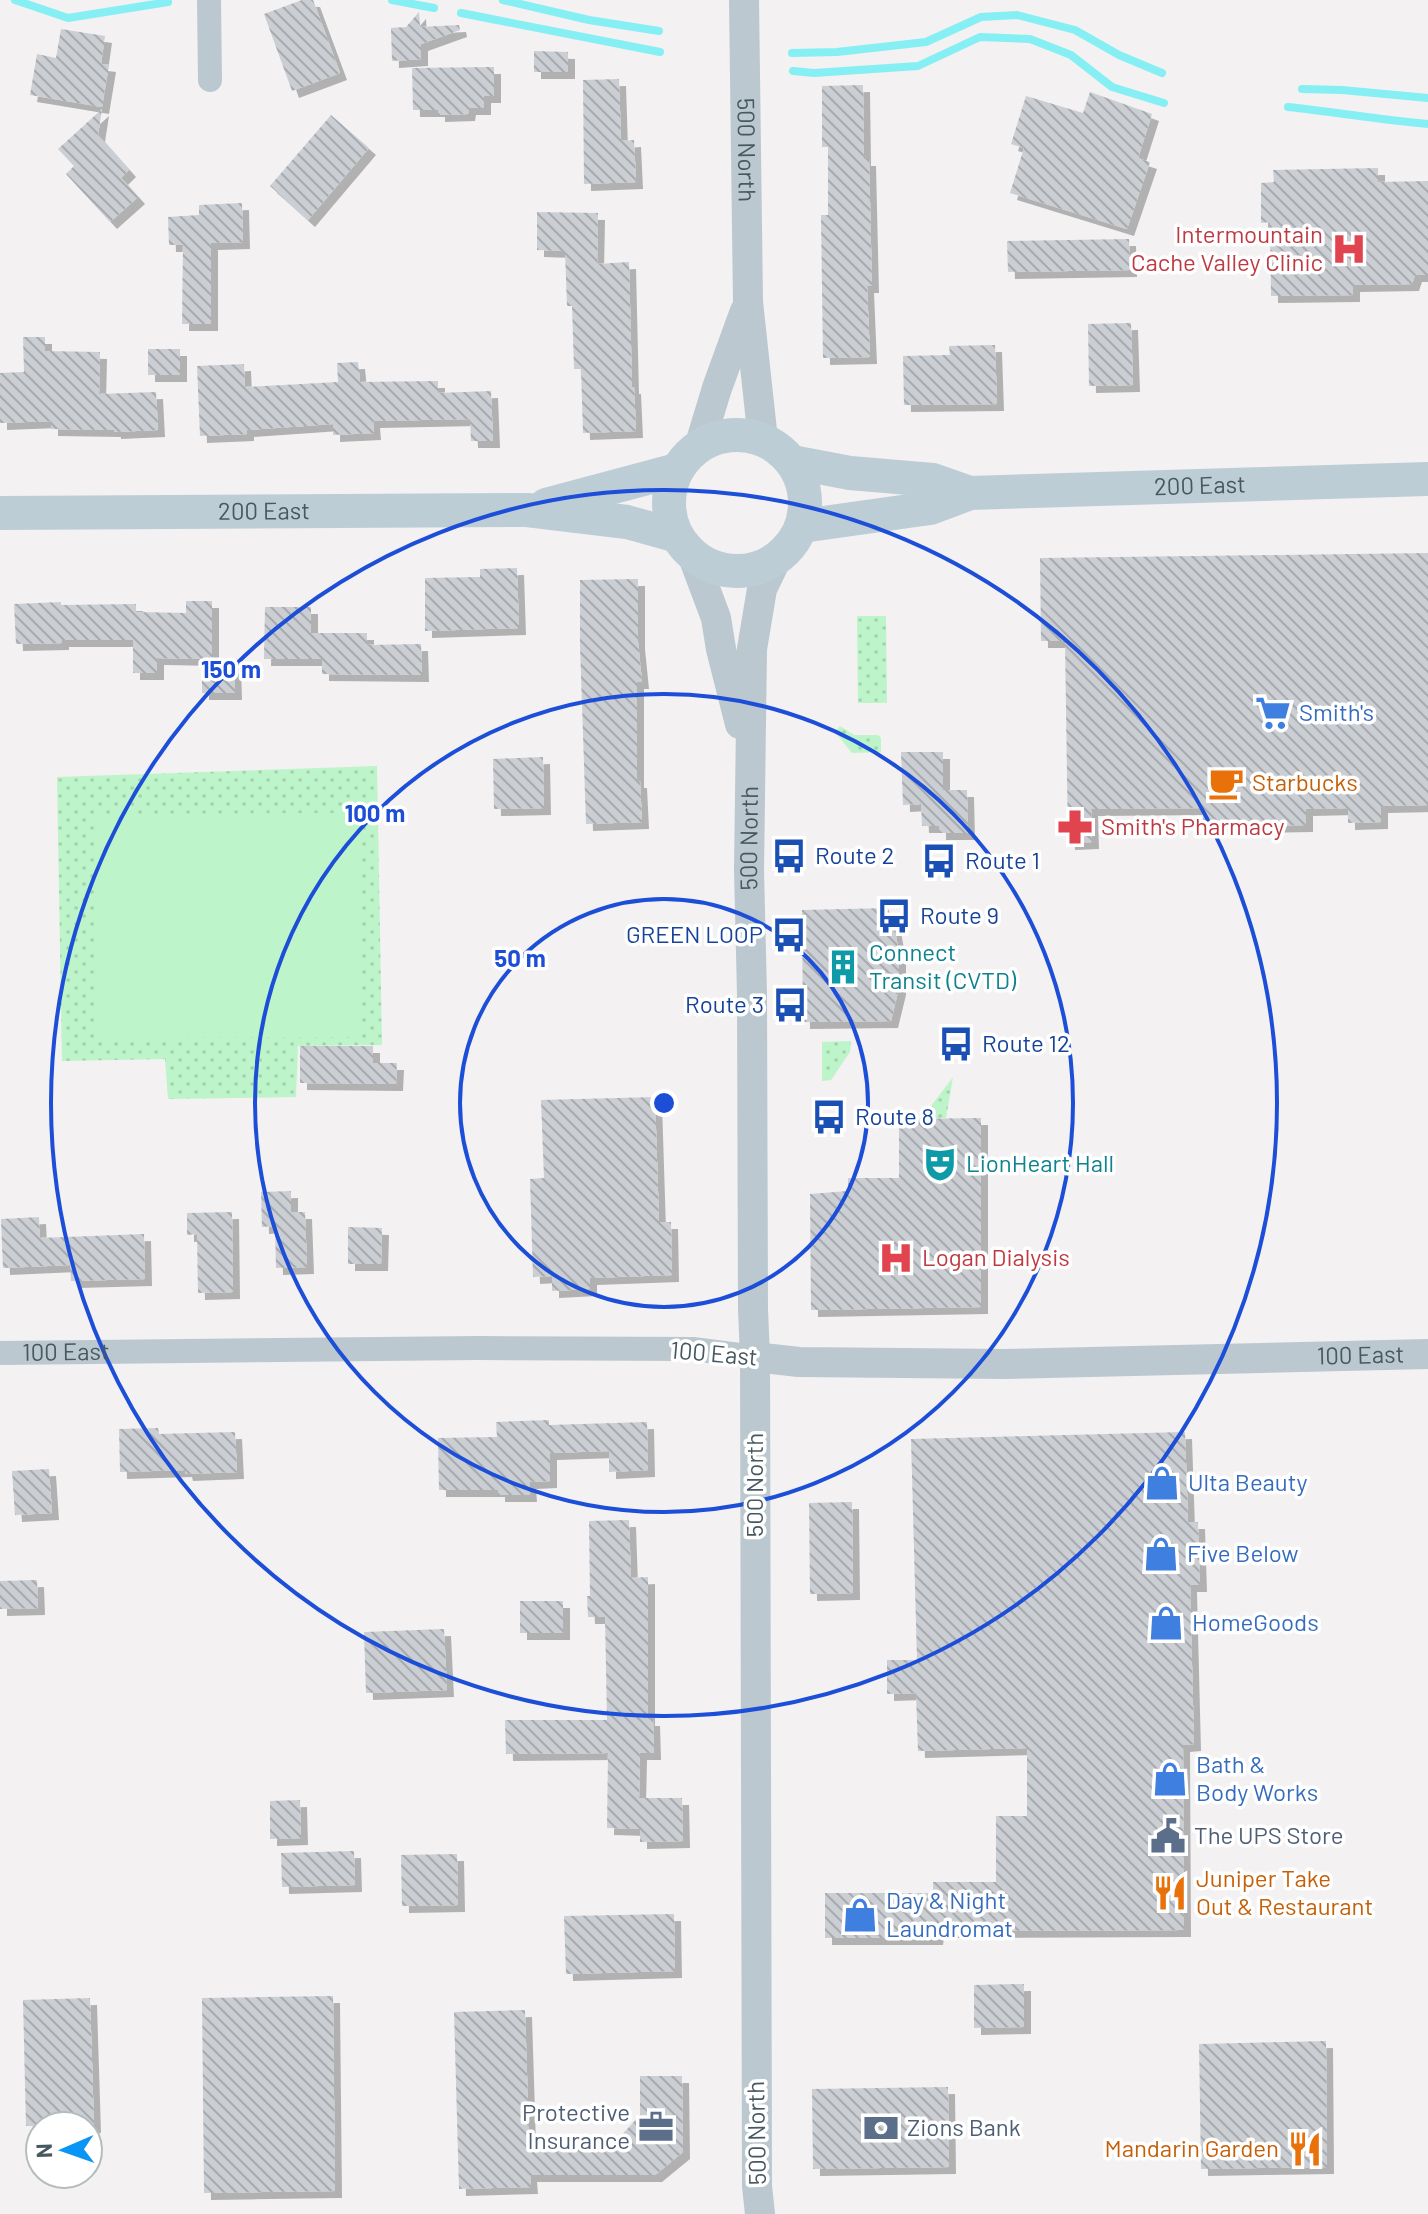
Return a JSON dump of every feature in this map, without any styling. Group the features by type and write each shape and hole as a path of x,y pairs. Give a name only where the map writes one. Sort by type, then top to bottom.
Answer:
{"main road":[{"path":"733,435 763,440 776,446 792,462 802,482 806,504 802,526 791,546 776,560 754,570 732,572 710,566 685,545 670,515 670,492 677,470 700,444 733,435"},
{"name":"200 East","path":"792,462 850,473 933,480 970,493"},
{"name":"200 East","path":"527,510 677,470"},
{"name":"200 East","path":"802,526 930,508 970,493 1428,479"},
{"name":"200 East","path":"0,513 527,510 627,522 685,545"}],"street":[{"path":"209,0 210,80"},
{"name":"500 North","path":"744,0 748,302 763,440"},
{"name":"500 North","path":"700,444 748,302"},
{"name":"500 North","path":"685,545 716,618 749,757"},
{"name":"500 North","path":"760,2214 757,2172 755,1357 749,757 755,621 762,589 776,560"},
{"name":"100 East","path":"0,1353 693,1349 799,1362 1005,1364 1428,1354"}],"green space":[{"path":"857,616 886,616 887,703 858,703"},
{"path":"840,726 854,735 878,735 881,738 881,752 852,753 835,732"},
{"path":"377,766 382,1045 298,1046 296,1097 168,1099 165,1059 62,1061 57,777"},
{"path":"361,813 362,1037 96,1038 95,814"},
{"path":"851,1041 850,1052 831,1080 822,1081 822,1042"},
{"path":"953,1077 946,1118 922,1118"}],"building":[{"path":"302,0 313,0 340,73 292,91 264,14"},
{"path":"419,12 420,27 459,25 460,30 421,44 421,59 392,61 391,28 406,27"},
{"path":"61,29 105,36 101,64 109,65 102,107 30,95 37,54 56,58"},
{"path":"534,51 568,52 568,72 534,72"},
{"path":"494,67 494,96 484,96 484,108 469,108 468,114 438,115 438,110 413,110 412,68"},
{"path":"619,79 621,141 634,140 636,182 584,184 583,80"},
{"path":"863,85 864,159 869,159 872,286 867,286 870,357 823,358 821,215 828,215 828,147 822,147 822,86"},
{"path":"1090,92 1152,114 1138,158 1150,162 1127,229 1010,193 1024,148 1011,144 1026,96 1083,113"},
{"path":"102,109 98,135 129,170 121,178 138,197 110,222 66,174 74,166 58,149"},
{"path":"331,115 369,148 308,220 270,186"},
{"name":"Intermountain Cache Valley Clinic","path":"1378,168 1378,182 1428,181 1428,275 1415,275 1412,284 1353,285 1353,295 1271,296 1270,222 1261,223 1261,183 1274,182 1273,170"},
{"path":"242,203 243,242 211,243 211,324 182,324 183,245 169,245 168,217 199,215 199,205"},
{"path":"537,212 598,213 597,264 629,262 636,431 583,433 581,369 574,369 572,306 567,306 565,251 537,250"},
{"path":"1129,239 1130,270 1008,272 1007,241"},
{"path":"1131,323 1133,385 1089,386 1088,324"},
{"path":"23,337 45,337 45,351 100,352 99,394 156,392 158,430 114,432 51,429 51,421 0,423 0,373 24,372"},
{"path":"995,345 997,404 904,405 903,356 950,355 949,346"},
{"path":"148,349 180,349 180,375 148,375"},
{"path":"358,362 360,382 438,381 438,393 491,391 493,441 471,441 470,419 373,421 374,433 333,435 333,424 200,436 197,366 244,364 245,387 338,382 337,363"},
{"path":"1428,553 1428,805 1381,806 1381,822 1348,823 1348,808 1306,809 1306,825 1203,827 1203,808 1091,809 1092,842 1068,843 1065,641 1041,641 1040,558"},
{"path":"517,568 519,628 425,631 425,578 480,577 480,569"},
{"path":"638,579 638,642 642,682 637,682 637,781 640,781 642,822 586,824 580,580"},
{"path":"186,601 212,601 212,659 157,658 157,673 133,673 133,640 62,640 62,643 16,644 14,604 136,604 136,612 186,613"},
{"path":"265,607 311,607 311,633 367,633 367,645 421,644 422,675 322,674 322,659 264,659"},
{"path":"202,661 234,661 235,693 202,693"},
{"path":"901,752 943,752 943,790 967,790 968,833 939,833 939,826 922,826 921,804 903,805"},
{"path":"543,757 544,808 494,809 493,759"},
{"path":"888,908 899,953 899,988 891,1021 803,1022 802,910"},
{"path":"300,1046 373,1046 373,1063 397,1063 396,1084 300,1083"},
{"path":"655,1097 659,1222 671,1222 672,1275 590,1278 590,1289 552,1291 552,1276 533,1277 530,1179 544,1178 541,1100"},
{"name":"Logan Dialysis","path":"981,1118 981,1307 811,1310 810,1194 848,1191 848,1178 899,1178 899,1119"},
{"path":"291,1191 291,1212 305,1212 307,1267 276,1268 275,1226 262,1227 261,1192"},
{"path":"232,1212 233,1292 198,1293 197,1234 187,1235 187,1213"},
{"path":"39,1217 40,1238 144,1234 145,1279 71,1281 70,1265 3,1268 1,1219"},
{"path":"348,1227 382,1228 381,1264 348,1264"},
{"path":"549,1420 549,1425 647,1422 648,1470 609,1472 609,1451 550,1453 550,1481 529,1482 530,1495 498,1495 498,1490 439,1490 438,1438 497,1437 496,1422"},
{"path":"158,1428 159,1434 235,1432 237,1472 120,1472 119,1429"},
{"path":"1185,1432 1188,1522 1198,1522 1200,1585 1190,1585 1194,1744 1183,1745 1184,1930 937,1931 936,1938 825,1938 825,1893 933,1893 933,1882 996,1882 996,1816 1027,1816 1027,1748 918,1751 916,1693 887,1694 887,1660 917,1660 911,1439"},
{"path":"49,1469 52,1513 15,1515 12,1471"},
{"path":"852,1502 853,1593 810,1594 809,1503"},
{"path":"629,1520 631,1578 648,1577 648,1719 653,1719 654,1753 640,1753 639,1798 682,1798 683,1841 640,1842 640,1829 607,1828 608,1753 506,1754 505,1720 607,1720 605,1617 588,1617 589,1521"},
{"path":"37,1580 38,1608 0,1609 0,1581"},
{"path":"520,1601 563,1601 563,1633 520,1633"},
{"path":"444,1629 447,1690 366,1693 364,1632"},
{"path":"300,1800 301,1838 270,1839 270,1801"},
{"path":"354,1851 355,1885 282,1887 281,1853"},
{"path":"457,1854 458,1905 402,1906 401,1855"},
{"path":"674,1914 675,1971 566,1974 564,1916"},
{"path":"1024,1984 1024,2027 974,2028 974,1985"},
{"path":"333,1996 335,2191 204,2193 202,1998"},
{"path":"90,1998 94,2110 26,2110 23,2000"},
{"path":"525,2010 529,2138 618,2139 640,2115 640,2076 682,2076 683,2152 655,2175 530,2175 531,2187 459,2189 454,2012"},
{"path":"1326,2041 1327,2167 1201,2169 1199,2044"},
{"name":"Zions Bank","path":"948,2087 949,2167 813,2169 812,2089"}],"waterway":[{"path":"15,0 68,18 168,2"},
{"path":"392,0 434,8"},
{"path":"503,0 589,20 659,31"},
{"path":"461,13 660,52"},
{"path":"792,53 837,52 926,42 981,17 1017,15 1075,30 1119,55 1162,73"},
{"path":"793,71 814,73 918,66 980,37 1030,39 1071,55 1112,87 1164,103"},
{"path":"1302,89 1428,98"},
{"path":"1288,107 1428,124"}],"place":[{"name":"Intermountain Cache Valley Clinic","path":"1349,249"},
{"name":"Smith's","path":"1273,713"},
{"name":"Starbucks","path":"1226,783"},
{"name":"Smith's Pharmacy","path":"1075,827"},
{"name":"Route 2","path":"789,856"},
{"name":"Route 1","path":"939,861"},
{"name":"Route 9","path":"894,916"},
{"name":"GREEN LOOP","path":"789,935"},
{"name":"Connect Transit (CVTD)","path":"843,967"},
{"name":"Route 3","path":"790,1005"},
{"name":"Route 12","path":"956,1044"},
{"name":"Route 8","path":"829,1117"},
{"name":"LionHeart Hall","path":"940,1164"},
{"name":"Logan Dialysis","path":"896,1258"},
{"name":"Ulta Beauty","path":"1162,1483"},
{"name":"Five Below","path":"1161,1554"},
{"name":"HomeGoods","path":"1166,1623"},
{"name":"Bath & Body Works","path":"1170,1779"},
{"name":"The UPS Store","path":"1168,1836"},
{"name":"Juniper Take Out & Restaurant","path":"1170,1893"},
{"name":"Day & Night Laundromat","path":"860,1915"},
{"name":"Protective Insurance","path":"656,2127"},
{"name":"Zions Bank","path":"881,2128"},
{"name":"Mandarin Garden","path":"1305,2149"}]}
